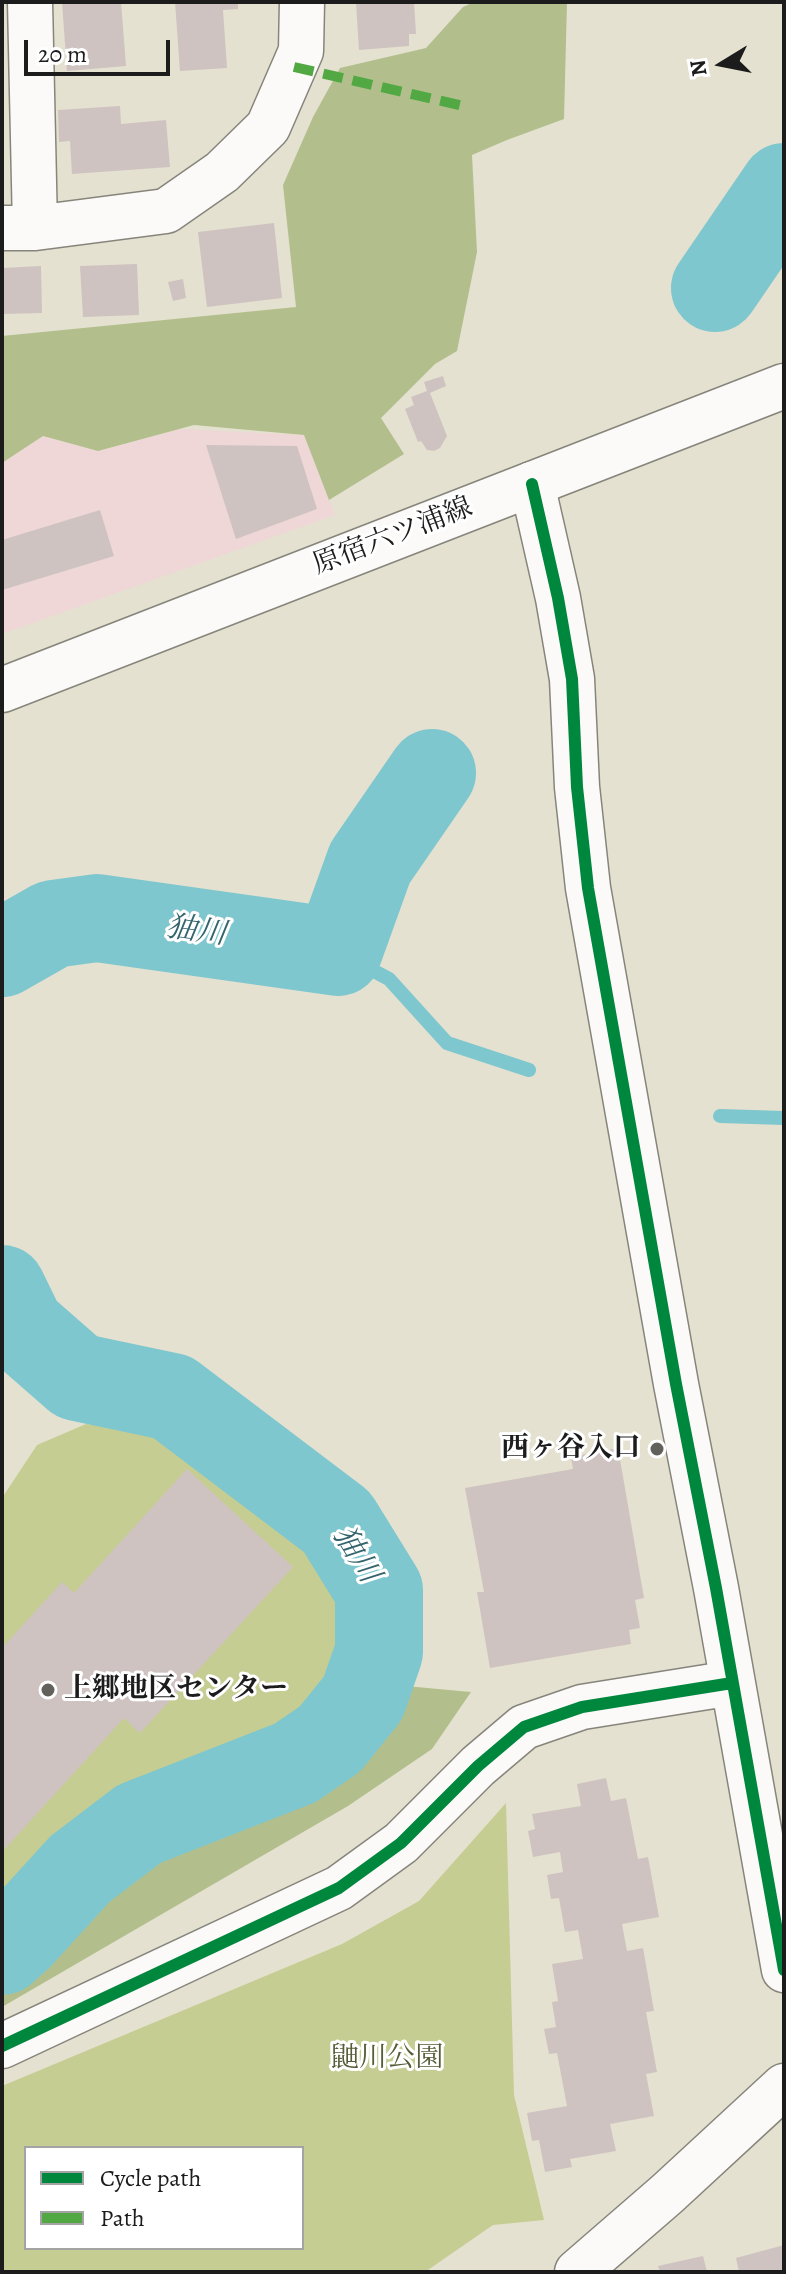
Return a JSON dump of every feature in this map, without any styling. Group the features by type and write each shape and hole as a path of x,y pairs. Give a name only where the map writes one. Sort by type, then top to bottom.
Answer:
{"street":[{"path":"30,2 18,228 166,211 222,172 268,127 301,51 302,2"},
{"name":"原宿六ツ浦線","path":"2,690 784,386"},
{"path":"532,484 558,598 572,679 577,787 588,888 784,1970"},
{"path":"2,2046 339,1888 401,1843 478,1766 524,1727 582,1707 732,1683"},
{"path":"601,2263 784,2086"}],"shaded area":[{"path":"180,429 304,435 335,515 2,634 2,463 43,436 98,451"}],"green space":[{"path":"474,2 567,2 564,119 472,155 477,252 457,351 435,364 381,418 404,454 329,500 304,435 194,425 98,451 43,436 2,463 2,336 296,307 283,185 313,117 340,68 426,48 463,7"},
{"path":"86,1424 156,1433 230,1466 314,1537 356,1600 351,1657 300,1738 213,1767 121,1828 41,1887 2,1932 2,1498 37,1445"},
{"path":"362,1682 471,1692 432,1749 348,1806 2,2007 2,1987 11,1951 98,1860 225,1787 334,1731"},
{"name":"鼬川公園","path":"506,1803 514,2095 544,2220 493,2225 425,2272 2,2272 2,2086 342,1944 419,1901"}],"building":[{"path":"62,2 121,2 126,66 67,71"},
{"path":"175,2 238,2 238,9 223,10 227,68 180,71"},
{"path":"356,2 414,2 416,34 409,34 409,46 359,50"},
{"path":"120,106 121,124 166,120 170,167 72,174 70,141 59,142 58,110"},
{"path":"274,223 282,298 207,307 198,232"},
{"path":"137,264 139,315 83,317 80,266"},
{"path":"41,266 42,313 2,314 2,268"},
{"path":"183,279 186,298 173,301 168,282"},
{"path":"443,376 446,386 430,393 447,436 440,448 427,450 421,441 418,442 405,409 414,405 411,397 427,391 424,382"},
{"path":"206,445 297,446 317,509 236,539"},
{"path":"100,510 114,556 2,590 2,540"},
{"path":"618,1448 644,1598 635,1600 640,1628 629,1630 631,1644 490,1668 477,1592 484,1592 465,1488 573,1469 571,1457"},
{"path":"187,1469 293,1567 140,1733 124,1718 2,1852 2,1648 62,1582 74,1593"},
{"path":"606,1778 611,1801 626,1798 638,1859 648,1857 659,1917 622,1924 627,1951 643,1948 654,2011 646,2012 657,2072 646,2074 654,2116 610,2124 616,2151 570,2159 572,2167 545,2172 539,2140 532,2141 527,2113 567,2106 557,2053 549,2054 544,2029 556,2027 552,2002 558,2001 552,1964 583,1959 578,1930 565,1932 559,1898 551,1899 547,1875 563,1872 560,1852 533,1857 528,1831 535,1829 532,1814 581,1806 577,1784"},
{"path":"784,2245 784,2272 739,2272 736,2258"},
{"path":"703,2256 707,2272 660,2272 658,2266"}],"waterway":[{"name":"㹨川","path":"715,288 784,187"},
{"name":"㹨川","path":"2,953 53,924 97,918 338,952 370,863 432,773"},
{"path":"338,952 389,979 447,1043 529,1070"},
{"path":"720,1116 784,1118"},
{"name":"㹨川","path":"2,1289 21,1328 77,1377 172,1397 337,1522 379,1590 379,1652 363,1698 330,1739 295,1763 139,1824 80,1869 2,1951"}],"marked path":[{"path":"294,67 464,106"}],"cycle path":[{"path":"532,484 558,598 572,679 577,787 588,888 784,1970"},
{"path":"2,2046 339,1888 401,1843 478,1766 524,1727 582,1707 732,1683"}],"place":[{"name":"西ヶ谷入口","path":"657,1449"},
{"name":"上郷地区センター","path":"48,1690"}]}
